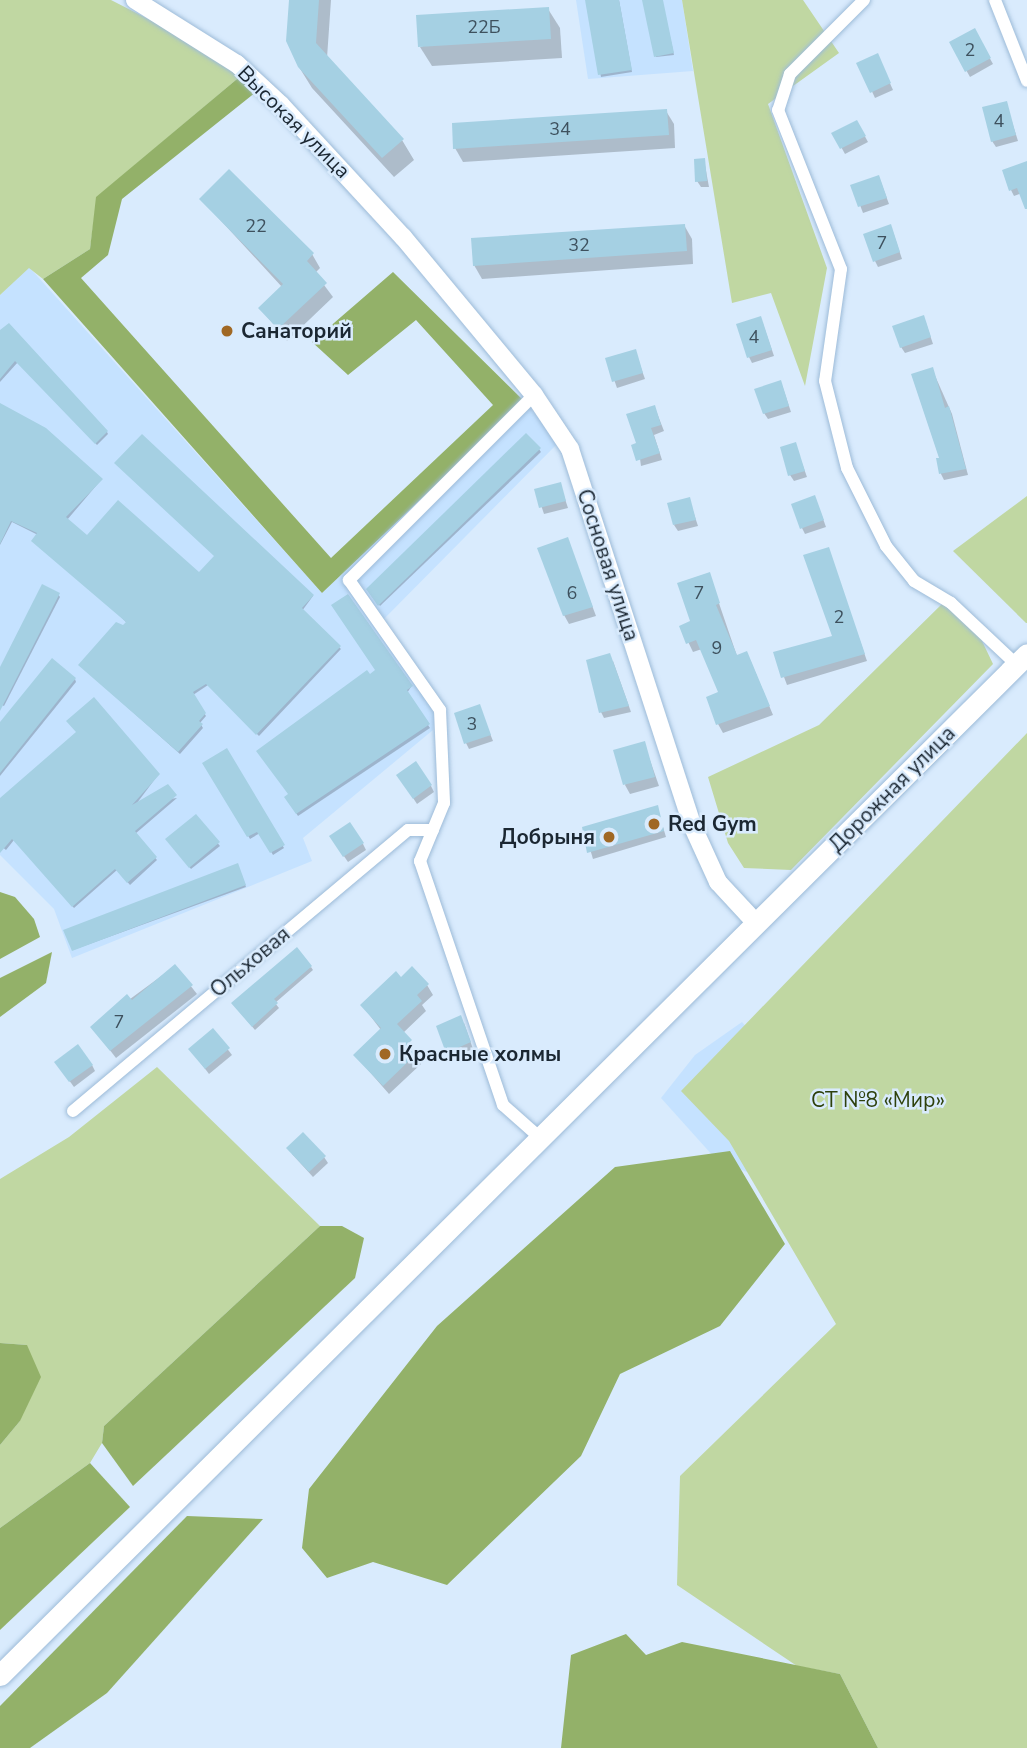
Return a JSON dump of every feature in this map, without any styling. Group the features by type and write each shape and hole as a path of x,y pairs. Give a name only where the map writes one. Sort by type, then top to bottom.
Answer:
{"main road":[{"name":"Дорожная улица","path":"0,1675 1022,659"}],"street":[{"name":"Высокая улица","path":"135,0 237,64 313,138 403,237"},
{"path":"864,0 790,74 778,110 782,128 841,269 825,381 848,468 886,546 914,581 951,603 1022,659"},
{"path":"995,0 1027,81"},
{"name":"Сосновая улица","path":"403,237 534,395 570,449 704,854 718,882 756,923"},
{"path":"534,395 349,580 440,710 444,803 420,861 503,1105 539,1137"},
{"name":"Ольховая","path":"73,1111 408,830 433,830"}],"shaded area":[{"path":"576,0 682,0 693,71 588,79"},
{"path":"29,267 322,593 524,401 559,442 377,626 426,696 435,717 433,730 303,838 312,861 72,958 54,909 0,855 0,295"},
{"path":"742,1022 842,1137 751,1174 714,1157 661,1098 695,1055"}],"green space":[{"path":"0,0 111,0 209,50 243,74 97,197 90,249 43,279 29,268 0,295"},
{"path":"682,0 803,0 839,53 768,104 827,268 805,386 771,293 732,303"},
{"path":"243,74 256,92 122,199 108,255 81,278 331,558 493,405 416,320 348,375 312,342 393,272 524,401 322,593 43,279 90,249 96,197"},
{"path":"1027,496 1027,623 1026,623 953,551"},
{"path":"944,602 973,622 993,664 791,870 744,868 728,843 708,777 819,725"},
{"name":"СТ №8 «Мир»","path":"1027,733 1027,1748 878,1748 840,1674 797,1666 677,1585 680,1476 836,1324 729,1141 681,1091"},
{"path":"0,892 15,897 34,919 40,937 0,959"},
{"path":"52,952 46,983 0,1017 0,978"},
{"path":"157,1067 320,1226 104,1426 102,1443 90,1463 0,1528 0,1445 20,1421 27,1345 0,1343 0,1179 69,1137"},
{"path":"730,1151 785,1244 720,1326 620,1374 581,1456 447,1585 373,1562 327,1578 302,1548 309,1489 437,1326 615,1167"},
{"path":"320,1226 342,1226 364,1238 355,1278 133,1486 102,1443 104,1426"},
{"path":"0,1343 27,1345 41,1377 20,1421 0,1445"},
{"path":"90,1463 130,1507 0,1630 0,1528"},
{"path":"187,1516 263,1519 107,1693 30,1748 0,1748 0,1706"},
{"path":"626,1634 646,1655 682,1642 840,1674 878,1748 561,1748 571,1655"}],"building":[{"path":"289,0 319,0 316,43 404,139 382,158 298,67 286,41"},
{"path":"585,0 619,0 632,70 598,75"},
{"path":"642,0 663,0 674,53 654,57"},
{"path":"549,7 551,39 418,47 416,15"},
{"path":"975,28 991,58 965,72 949,42"},
{"path":"878,53 891,83 870,93 856,63"},
{"path":"1007,101 1016,135 991,142 982,107"},
{"path":"667,109 669,135 453,149 452,123"},
{"path":"857,120 866,136 840,149 831,133"},
{"path":"705,158 707,181 695,182 694,159"},
{"path":"1027,161 1025,209 1017,188 1009,191 1002,170"},
{"path":"229,169 314,253 307,261 327,283 278,329 258,308 283,284 199,199"},
{"path":"879,175 887,198 858,207 850,185"},
{"path":"685,224 687,251 473,266 471,238"},
{"path":"891,224 900,252 873,262 863,234"},
{"path":"924,315 931,337 900,348 892,326"},
{"path":"761,316 772,350 747,358 736,324"},
{"path":"9,323 108,431 95,444 15,361 0,379 0,330"},
{"path":"636,349 643,373 612,382 605,358"},
{"path":"933,367 945,408 949,406 966,469 939,474 936,458 939,458 911,374"},
{"path":"781,380 789,406 763,414 754,389"},
{"path":"0,403 46,428 103,479 66,517 87,535 118,500 199,572 214,556 114,463 142,434 314,595 302,608 341,646 256,735 206,684 193,692 206,713 199,721 203,724 178,752 78,665 116,622 123,625 126,622 31,541 37,533 11,521 0,544"},
{"path":"655,405 661,425 651,428 660,453 636,461 631,445 636,443 626,414"},
{"path":"526,433 541,448 378,606 366,589"},
{"path":"796,442 805,471 788,476 780,447"},
{"path":"561,482 566,501 539,508 534,489"},
{"path":"815,495 824,520 800,529 791,504"},
{"path":"690,497 696,520 673,525 667,503"},
{"path":"568,537 593,607 563,616 537,548"},
{"path":"829,547 865,654 781,678 773,652 832,636 803,555"},
{"path":"710,572 720,603 716,605 737,655 747,651 770,706 716,725 706,697 718,692 696,640 686,644 679,626 690,621 677,583"},
{"path":"42,584 60,593 0,711 0,667"},
{"path":"348,594 413,686 407,690 430,724 296,814 284,797 288,794 256,751 367,670 370,674 375,670 331,605"},
{"path":"610,653 629,706 599,713 586,660"},
{"path":"52,658 76,678 0,773 0,722"},
{"path":"94,697 160,774 132,805 168,784 177,795 135,831 157,857 127,883 115,869 72,907 12,839 0,853 0,798 76,732 66,721"},
{"path":"480,704 491,735 464,744 454,713"},
{"path":"645,741 655,777 623,785 613,750"},
{"path":"227,748 285,845 270,853 257,832 247,837 202,763"},
{"path":"416,761 432,785 413,799 396,775"},
{"path":"658,805 664,831 587,853 582,827"},
{"path":"196,814 220,842 189,868 165,839"},
{"path":"350,822 364,843 343,857 329,836"},
{"path":"238,863 246,885 72,951 63,930"},
{"path":"297,947 312,966 274,999 278,1003 252,1027 231,1003"},
{"path":"175,964 193,985 110,1051 90,1027 127,994 132,1000"},
{"path":"412,966 429,984 417,995 422,1001 397,1024 412,1040 408,1044 417,1053 383,1086 353,1055 381,1028 360,1005 396,971 401,977"},
{"path":"461,1015 471,1042 446,1053 436,1026"},
{"path":"213,1028 230,1048 205,1069 188,1049"},
{"path":"78,1044 93,1065 69,1082 54,1062"},
{"path":"303,1132 326,1156 309,1172 286,1148"}],"place":[{"name":"Санаторий","path":"227,331"},
{"name":"Red Gym","path":"654,824"},
{"name":"Добрыня","path":"609,837"},
{"name":"Красные холмы","path":"385,1054"}]}
